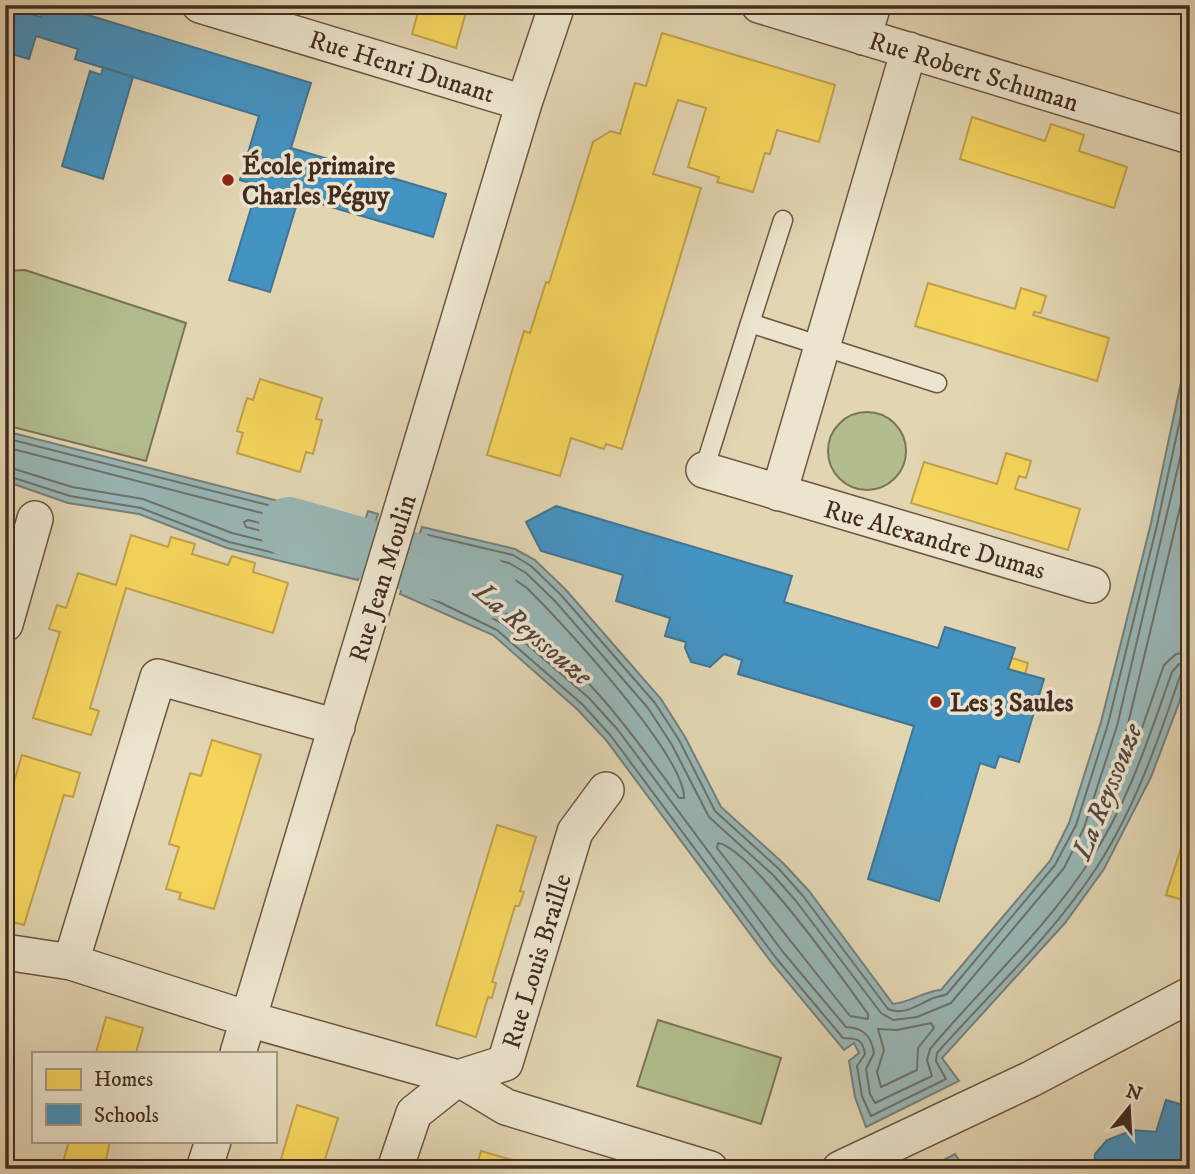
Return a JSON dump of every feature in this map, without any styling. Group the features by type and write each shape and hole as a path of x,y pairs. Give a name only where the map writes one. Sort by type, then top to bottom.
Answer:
{"street":[{"name":"Rue Henri Dunant","path":"200,5 524,103"},
{"path":"524,103 557,5"},
{"name":"Rue Robert Schuman","path":"759,5 868,21 909,50 1184,134"},
{"path":"779,493 909,50"},
{"name":"Rue Jean Moulin","path":"238,1052 524,103"},
{"name":"Rue Alexandre Dumas","path":"704,470 1092,585"},
{"path":"5,624 35,519"},
{"path":"71,962 158,677 337,727"},
{"name":"Rue Louis Braille","path":"395,1169 414,1113 457,1078 505,1063 575,832 606,790"},
{"path":"5,952 71,962 248,1019 457,1078 506,1107 710,1169"},
{"path":"841,1169 1031,1079 1189,995"},
{"path":"204,1169 212,1142"}],"lane":[{"name":"Rue Alexandre Dumas","path":"704,470 783,220"},
{"path":"750,323 937,383"}],"green space":[{"path":"25,270 186,323 146,461 5,425 5,271"},
{"path":"867,412 882,415 895,423 903,436 906,451 903,466 895,479 882,487 867,490 852,487 839,479 831,466 828,451 831,436 839,423 852,415"},
{"path":"658,1020 781,1058 761,1124 637,1086"}],"water":[{"path":"1190,340 1190,665 1179,703 1151,777 1104,869 1065,923 942,1058 959,1081 866,1127 855,1097 849,1061 859,1053 854,1043 844,1050 771,962 606,740 577,709 493,635 400,594 422,527 515,549 535,560 566,590 661,699 685,737 721,807 784,864 809,891 893,1004 900,1003 941,990 1050,861 1069,823 1101,722 1151,523"},
{"path":"5,431 364,523 368,511 378,514 358,580 227,548 139,514 68,503 5,481"},
{"path":"955,1154 965,1169 926,1169"}],"building: Homes":[{"path":"420,5 468,5 456,48 412,34"},
{"path":"1074,5 1107,5 1104,14"},
{"path":"662,33 835,85 819,142 777,130 770,154 765,153 753,192 717,182 719,177 688,167 706,108 678,100 653,174 701,188 622,449 606,444 604,449 571,438 560,476 487,455 524,331 530,333 546,282 549,283 593,142 611,131 620,134 635,83 646,86"},
{"path":"972,117 1045,141 1051,124 1084,135 1079,151 1127,167 1114,208 960,159"},
{"path":"928,283 1015,309 1021,288 1046,296 1041,313 1034,312 1033,315 1109,338 1097,381 915,326"},
{"path":"260,379 322,398 316,419 322,420 313,454 306,452 300,472 237,453 243,433 237,431 247,398 253,400"},
{"path":"1006,453 1031,461 1026,478 1019,476 1015,489 1080,509 1068,550 911,503 924,462 997,484"},
{"path":"131,535 168,547 171,537 195,544 192,554 228,565 232,556 255,563 253,572 288,583 273,633 126,588 90,708 99,711 91,735 33,718 60,632 49,629 57,605 66,608 78,573 116,585"},
{"path":"1012,658 1028,663 1025,674 1008,669"},
{"path":"212,740 261,755 214,909 179,899 181,893 166,889 179,847 169,844 190,773 201,776"},
{"path":"22,755 80,773 73,797 64,795 24,925 5,920 5,811"},
{"path":"1190,820 1190,902 1166,895"},
{"path":"497,825 536,837 520,891 524,892 519,906 515,906 492,982 496,983 492,998 488,997 476,1037 436,1025"},
{"path":"106,1017 143,1028 136,1052 96,1052"},
{"path":"297,1105 338,1118 322,1169 278,1169"},
{"path":"69,1142 110,1142 104,1169 61,1169"},
{"path":"481,1151 539,1168 476,1169"}],"building: Schools":[{"path":"45,5 77,5 90,9 88,15 311,83 291,148 446,194 433,237 240,180 259,116 75,59 78,49 36,36 29,59 5,52 5,6 41,17"},
{"path":"103,67 133,77 103,179 62,166 90,71 101,75"},
{"path":"268,188 299,197 270,292 229,280 256,192 266,195"},
{"name":"Les 3 Saules","path":"556,506 792,576 784,602 938,648 945,627 1015,648 1008,669 1044,679 1019,762 999,756 995,768 980,763 939,901 868,879 914,726 738,674 742,660 724,654 710,667 691,662 685,648 686,642 665,636 670,618 616,601 623,575 541,551 526,522"},
{"path":"1166,1100 1190,1107 1190,1169 1094,1169 1095,1154 1107,1140 1133,1130 1156,1132"}],"waterway":[{"name":"La Reyssouze","path":"289,527 478,581 487,589"}],"place":[{"name":"École primaire Charles Péguy","path":"228,180"},
{"name":"Les 3 Saules","path":"936,702"}]}
